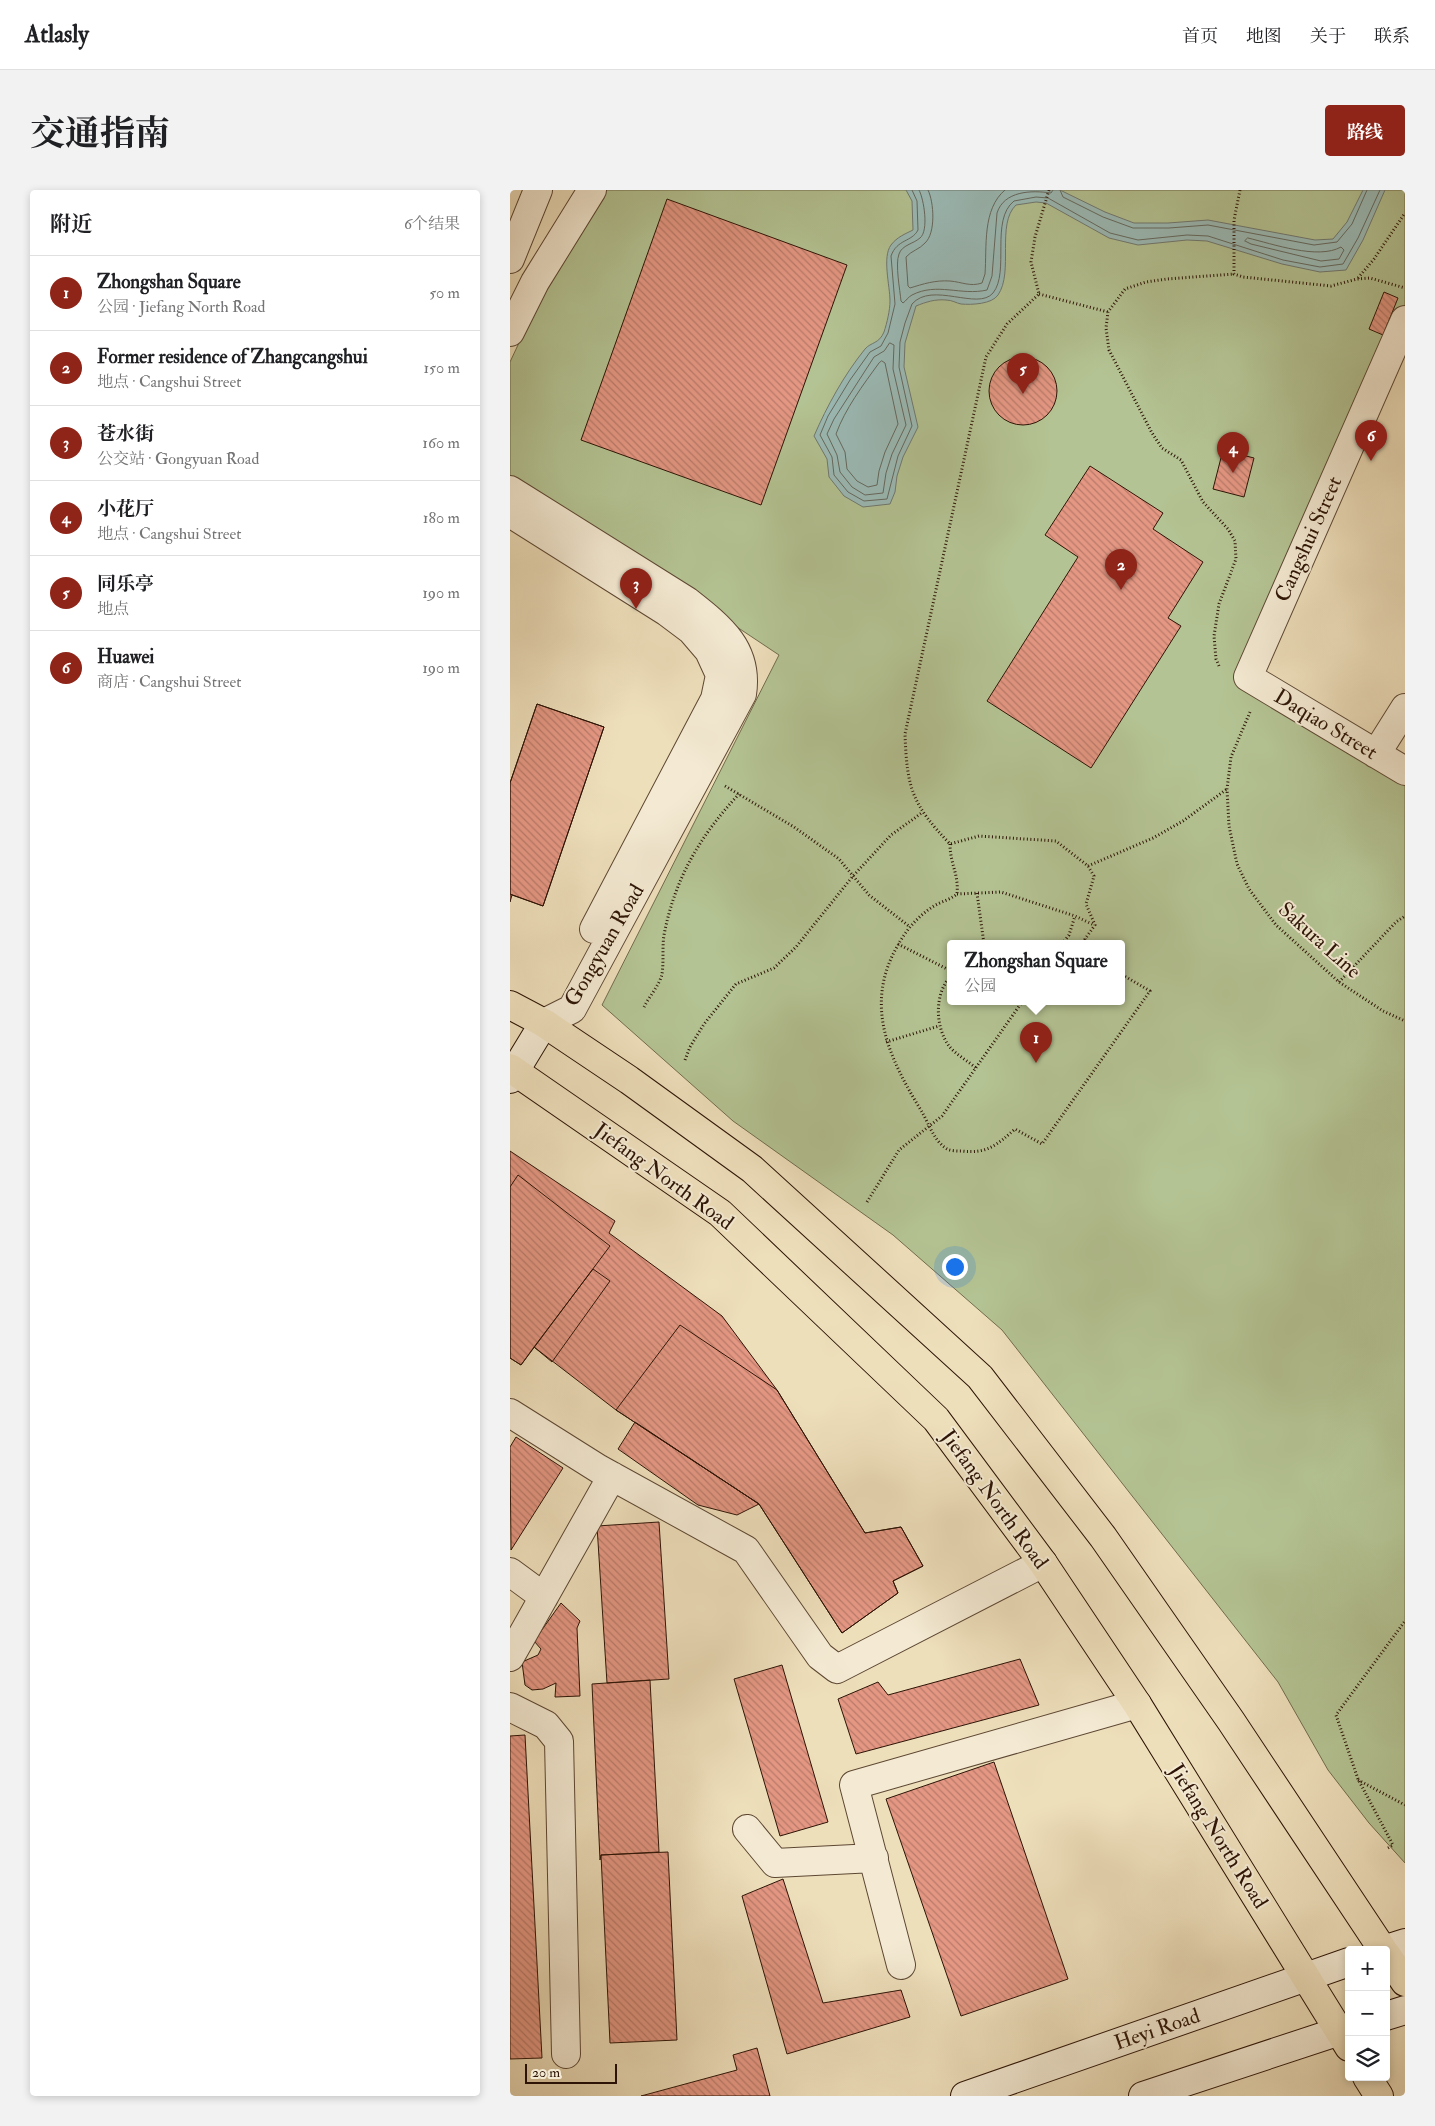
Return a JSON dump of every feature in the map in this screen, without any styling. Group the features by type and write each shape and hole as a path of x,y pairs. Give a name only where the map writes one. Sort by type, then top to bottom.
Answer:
{"main road":[{"path":"510,1004 544,1023 629,1080 752,1169 980,1377 1103,1536 1232,1721 1380,1946"},
{"name":"Jiefang North Road","path":"512,1072 720,1213 936,1418 1043,1563 1137,1704 1305,1977 1345,2035"},
{"path":"1390,1960 1405,1982"},
{"path":"1370,2081 1379,2096"}],"street":[{"path":"510,259 538,190"},
{"path":"510,332 535,282 592,190"},
{"name":"Cangshui Street","path":"1248,676 1405,320"},
{"name":"Gongyuan Road","path":"510,490 687,601 712,620 736,649 743,666 745,679 742,694 572,1009 544,1023"},
{"name":"Gongyuan Road","path":"510,513 667,612 691,630 709,651 720,675 716,699 544,1023"},
{"name":"Daqiao Street","path":"1248,676 1405,771"},
{"path":"1376,754 1405,708"},
{"path":"512,1072 544,1023"},
{"path":"510,1413 612,1476 746,1550 820,1656 837,1669 1043,1563"},
{"path":"510,1657 612,1476"},
{"path":"510,1572 544,1597"},
{"path":"901,1965 854,1785 1137,1704"},
{"path":"510,1707 546,1726 559,1741 566,2054"},
{"path":"747,1829 775,1862 874,1858"},
{"path":"1390,1948 1405,1943"},
{"name":"Heyi Road","path":"965,2096 1345,1963"},
{"path":"1390,2015 1405,2010"},
{"path":"1143,2096 1345,2036"}],"path":[{"path":"1039,294 1031,262 1035,237 1049,190"},
{"path":"1234,274 1234,220 1240,190"},
{"path":"1357,279 1374,259 1405,213"},
{"path":"1220,667 1216,659 1214,636 1219,604 1236,560 1235,541 1228,529 1203,502 1181,460 1162,448 1152,433 1109,350 1106,328 1108,312 1126,289 1146,282 1234,274 1243,277 1331,286 1357,279 1370,278 1405,288"},
{"path":"1039,294 1108,312"},
{"path":"957,894 958,880 950,858 950,844 914,799 906,772 905,734 986,357 1007,324 1039,294"},
{"name":"Sakura Line","path":"1252,708 1231,757 1227,788 1229,826 1237,864 1249,889 1276,925 1339,982 1383,1011 1405,1021"},
{"path":"720,784 794,827 831,853 869,895 910,927"},
{"path":"1088,866 1153,838 1183,821 1227,788"},
{"path":"644,1007 662,975 664,936 679,883 688,862 711,825 739,794"},
{"path":"686,1060 690,1048 704,1024 736,984 774,968 796,947 853,876 890,835 923,812"},
{"path":"950,844 979,836 1056,841 1088,866 1094,876 1086,904 1095,925"},
{"path":"1095,925 1075,916 1001,892 977,892 957,894 951,899 934,906 910,927 898,944 883,979 882,1000 886,1042 902,1080 929,1124 934,1137 948,1150 973,1152 994,1148 1015,1129 1042,1144 1150,991 1125,976"},
{"path":"977,892 983,940"},
{"path":"1065,940 1069,934 1075,916"},
{"path":"1339,982 1396,922 1405,916"},
{"path":"1086,940 1095,925"},
{"path":"898,944 947,969"},
{"path":"947,984 939,1001 939,1026 949,1046 976,1068"},
{"path":"867,1202 899,1150 929,1124 942,1116 1020,1005"},
{"path":"886,1042 939,1026"},
{"path":"1388,1848 1393,1844 1358,1779 1336,1715 1405,1621"},
{"path":"1358,1779 1405,1804"}],"green space":[{"path":"604,190 1405,190 1405,312 1254,676 1405,761 1405,1863 1369,1823 1328,1770 1278,1682 1002,1330 893,1235 733,1121 602,1005 779,655 510,476 510,362 540,298"}],"water":[{"path":"906,190 1060,190 1105,212 1134,223 1208,220 1315,240 1333,239 1347,222 1363,190 1385,190 1363,240 1346,270 1320,272 1282,264 1207,241 1187,240 1138,245 1109,238 1046,203 1036,202 1016,205 1010,213 1007,224 1005,274 1003,285 998,295 987,302 976,304 961,304 950,300 942,300 916,306 905,343 904,367 918,427 903,457 897,476 895,492 890,504 863,507 844,496 829,477 827,459 814,436 830,402 850,369 865,349 880,339 884,332 890,305 887,264 888,250 901,236 913,230 912,201"}],"building":[{"path":"667,199 847,265 761,505 581,440"},
{"path":"1384,292 1398,298 1383,335 1369,329"},
{"path":"1023,357 1036,360 1047,367 1054,378 1057,391 1054,404 1047,415 1036,422 1023,425 1010,422 999,415 992,404 989,391 992,378 999,367 1010,360"},
{"path":"1223,450 1254,458 1244,497 1213,489"},
{"path":"1090,466 1163,513 1153,529 1203,562 1168,618 1181,626 1091,768 987,701 1078,557 1045,535"},
{"path":"537,704 604,727 543,906 512,895 510,902 510,783"},
{"path":"537,704 604,727 543,906 510,894 510,783"},
{"path":"510,1151 615,1221 609,1233 722,1316 777,1390 865,1533 901,1527 923,1566 893,1581 898,1593 842,1633 759,1504 616,1410 534,1347 521,1365 510,1358"},
{"path":"518,1175 610,1246 521,1365 510,1358 510,1187"},
{"path":"593,1269 610,1281 552,1362 534,1347"},
{"path":"680,1325 777,1390 865,1533 901,1527 923,1566 893,1581 898,1593 842,1633 759,1504 616,1410"},
{"path":"635,1422 759,1504 737,1515 698,1505 618,1449"},
{"path":"516,1437 563,1468 511,1550 510,1447"},
{"path":"659,1522 669,1679 607,1683 597,1526"},
{"path":"561,1603 580,1621 577,1628 580,1696 555,1697 556,1683 543,1689 532,1690 525,1685 522,1662 538,1655 541,1649 534,1641"},
{"path":"1020,1659 1039,1705 856,1754 838,1699 878,1682 888,1695"},
{"path":"782,1665 828,1822 780,1836 734,1679"},
{"path":"650,1680 659,1852 601,1855 600,1860 592,1684"},
{"path":"525,1735 542,2058 510,2059 510,1736"},
{"path":"994,1762 1068,1979 961,2016 886,1799"},
{"path":"668,1852 677,2040 610,2043 601,1855"},
{"path":"783,1879 823,2003 901,1990 910,2017 787,2054 742,1896"},
{"path":"757,2048 770,2096 641,2096 737,2070 733,2055"}],"place":[{"name":"同乐亭","path":"1023,394"},
{"name":"Huawei","path":"1371,461"},
{"name":"小花厅","path":"1233,473"},
{"name":"Former residence of Zhangcangshui","path":"1121,590"},
{"name":"苍水街","path":"636,609"},
{"name":"Zhongshan Square","path":"1036,1063"}]}
